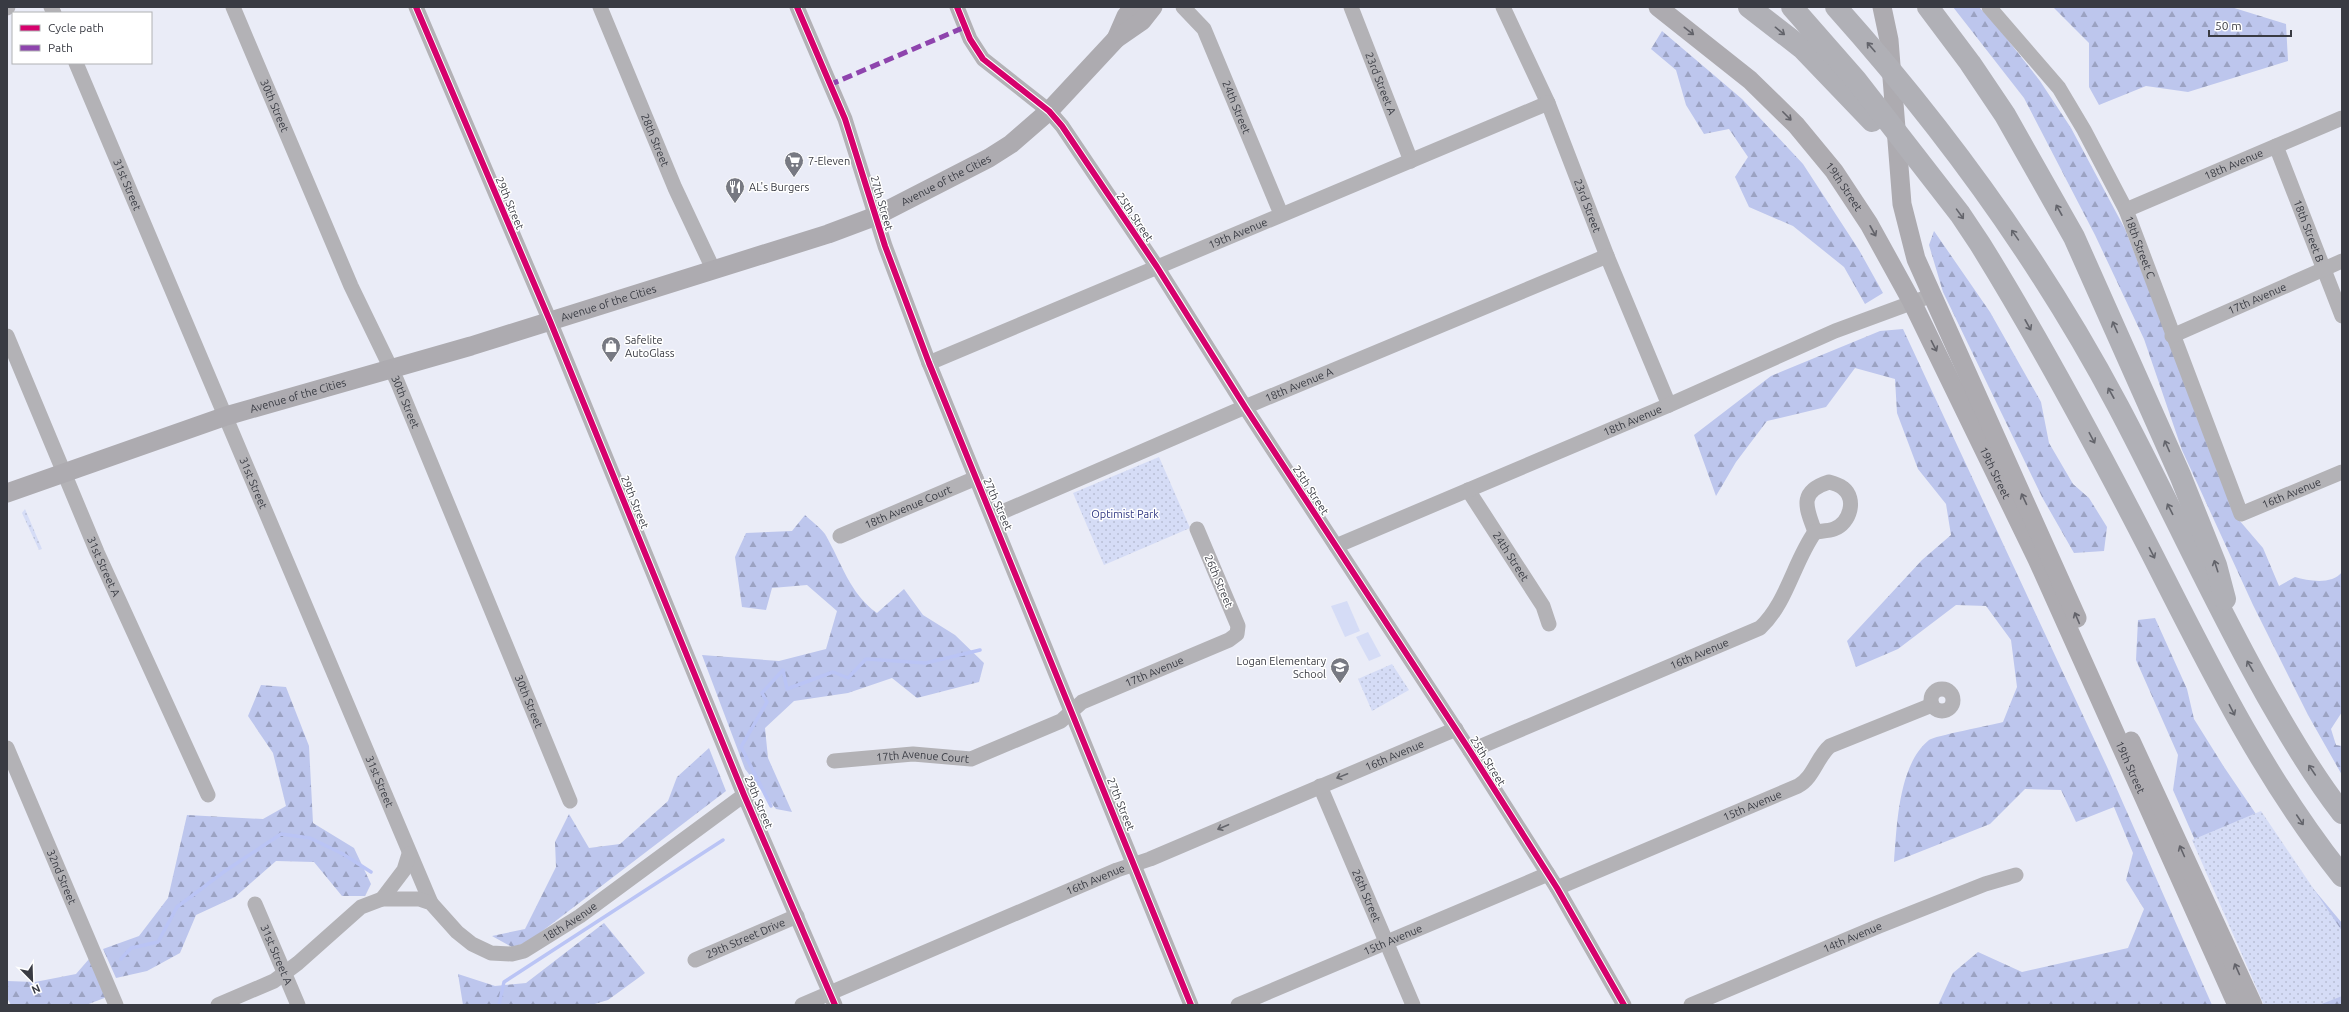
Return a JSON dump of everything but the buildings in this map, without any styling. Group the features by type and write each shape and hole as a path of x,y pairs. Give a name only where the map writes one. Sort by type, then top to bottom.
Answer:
{"highway":[{"path":"1749,7 1802,48 1936,183"},
{"path":"1792,7 1856,80 1936,183 1960,214 1999,274 2091,436 2239,724 2281,792 2342,876"},
{"path":"1836,7 1932,120 2037,267 2079,337 2118,407 2238,644 2306,761 2342,813"},
{"path":"1928,7 1970,63 2005,115 2074,237 2186,488 2216,565 2238,644"}],"main road":[{"name":"Avenue of the Cities","path":"1116,39 1126,16 1133,7"},
{"name":"Avenue of the Cities","path":"7,493 226,416 391,369 714,271 828,234 876,216 989,158 1011,144 1049,111 1116,39 1142,21 1153,7"},
{"name":"19th Street","path":"1658,7 1701,40 1768,97 1823,156 1869,224 1912,302 2037,559 2237,1005"},
{"name":"19th Street","path":"1882,7 1891,55 1902,204 1910,240 1930,296 2253,1005"}],"street":[{"name":"30th Street","path":"233,7 351,286 391,369 570,801"},
{"name":"29th Street","path":"416,7 550,321 744,795 833,999"},
{"name":"28th Street","path":"600,7 675,188 714,271"},
{"name":"27th Street","path":"797,7 845,119 885,246 929,363 993,516 1191,1005"},
{"name":"25th Street","path":"957,7 970,39 983,60 1049,111 1062,126 1157,267 1245,407 1456,729 1557,888 1624,1005"},
{"name":"24th Street","path":"1183,7 1204,29 1281,214"},
{"name":"23rd Street A","path":"1351,7 1412,161"},
{"name":"23rd Street","path":"1504,7 1548,103 1607,256 1669,405"},
{"name":"18th Street C","path":"1989,7 2059,88 2084,130 2126,210 2172,336 2241,514"},
{"name":"31st Street","path":"76,64 431,903"},
{"name":"19th Avenue","path":"929,363 1548,103"},
{"name":"18th Avenue","path":"2126,210 2342,118"},
{"name":"18th Street B","path":"2276,146 2342,316"},
{"name":"18th Avenue A","path":"993,516 1245,407 1607,256"},
{"name":"17th Avenue","path":"2172,336 2342,261"},
{"name":"18th Avenue","path":"1336,546 1669,405 1835,331 1930,296"},
{"name":"31st Street A","path":"7,336 63,474 208,795"},
{"name":"16th Avenue","path":"2241,514 2342,472"},
{"name":"18th Avenue Court","path":"840,536 976,478"},
{"name":"24th Street","path":"1468,490 1543,606 1549,624"},
{"name":"26th Street","path":"1197,529 1238,626 1237,634"},
{"name":"16th Avenue","path":"1470,751 1760,628 1771,616 1807,543 1815,532"},
{"name":"17th Avenue","path":"1072,711 1082,702 1229,640 1237,634"},
{"name":"15th Avenue","path":"1557,888 1798,786 1808,778 1822,755 1830,746 1932,705"},
{"name":"17th Avenue Court","path":"834,761 913,754 972,759 1061,721 1072,711"},
{"name":"16th Avenue","path":"802,1005 833,999 1134,864 1456,729"},
{"name":"32nd Street","path":"7,748 116,1005"},
{"name":"26th Street","path":"1320,786 1413,1005"},
{"name":"18th Avenue","path":"431,903 457,932 472,944 495,954 512,954 524,951 580,916 744,795"},
{"path":"382,899 404,870 409,854"},
{"name":"15th Avenue","path":"1238,1005 1386,944 1548,874"},
{"name":"14th Avenue","path":"1691,1005 1985,884 2016,875"},
{"path":"218,1005 274,981 285,974 360,907 382,899 419,899 431,903"},
{"name":"31st Street A","path":"255,904 298,1005"},
{"name":"29th Street Drive","path":"695,960 797,916"}],"green space":[{"path":"1953,7 1979,7 1996,25 2040,81 2071,128 2125,229 2239,520 2263,548 2279,586 2295,577 2320,581 2332,579 2342,572 2342,712 2331,729 2336,745 2342,746 2342,775 2308,715 2253,605 2182,450 2144,339 2095,235 2024,98"},
{"path":"2053,7 2231,7 2286,24 2288,61 2188,92 2146,86 2099,105 2089,87 2089,43"},
{"path":"1662,31 1742,99 1803,164 1859,250 1883,293 1865,304 1844,267 1793,226 1749,207 1735,177 1748,157 1729,129 1704,134 1686,105 1676,70 1651,49"},
{"path":"1934,231 1990,312 2041,402 2049,443 2073,484 2089,498 2107,527 2104,551 2074,553 2042,497 1943,292 1929,245"},
{"path":"1903,329 2108,769 2212,1005 1938,1005 1953,973 1978,952 2022,972 2128,948 2144,909 2126,880 2133,853 2114,807 2076,822 2061,790 2025,789 1990,824 1894,862 1896,831 1901,797 1905,780 1919,751 1929,740 1933,738 2003,722 2017,687 2011,640 1986,606 1956,605 1898,649 1856,667 1847,641 1922,560 1951,535 1946,504 1918,469 1897,413 1895,379 1855,368 1826,407 1767,421 1736,462 1716,496 1694,435 1771,376 1880,331"},
{"name":"Optimist Park","path":"1159,457 1190,528 1104,565 1073,493"},
{"path":"25,509 42,549 39,550 22,513"},
{"path":"805,515 825,534 847,577 859,596 867,605 877,613 904,589 923,615 955,635 984,663 979,682 917,698 892,678 848,693 794,701 765,728 768,758 792,812 776,809 745,769 702,655 779,661 826,649 837,611 807,585 772,588 766,610 742,607 735,557 746,533 792,531"},
{"path":"1347,601 1360,631 1345,637 1331,606"},
{"path":"2155,618 2187,689 2194,719 2224,767 2279,848 2342,923 2342,1005 2267,1005 2173,790 2178,755 2136,660 2138,620"},
{"path":"1368,632 1381,656 1369,661 1356,637"},
{"path":"1392,664 1409,690 1372,711 1358,679"},
{"path":"261,685 286,687 309,746 313,823 354,848 371,884 365,896 342,896 314,862 276,861 235,897 196,915 180,953 147,971 116,978 103,949 139,936 168,898 187,815 263,819 286,806 273,753 248,716"},
{"path":"709,748 726,791 528,942 512,947 492,936 525,929 556,867 555,842 569,814 589,848 620,844 668,801 677,777"},
{"path":"2261,811 2342,931 2342,996 2319,1005 2264,1005 2192,840"},
{"path":"604,923 645,973 608,1000 591,1005 463,1005 458,974 495,986 526,983"},
{"path":"89,959 107,997 86,1005 11,1005 7,998 7,981 35,982 76,974"}],"waterway":[{"path":"771,806 741,747 767,702 762,693 783,670 787,689 833,672 848,678 866,659 926,663 980,650"},
{"path":"121,959 131,948 158,942 177,907 225,871 281,834 310,838 343,854 371,872"},
{"path":"499,1005 504,982 723,840"}],"marked path":[{"path":"829,85 965,27"}],"cycle path":[{"path":"416,7 550,321 744,795 835,1005"},
{"path":"797,7 845,119 885,246 929,363 1191,1005"},
{"path":"957,7 970,39 983,59 1049,111 1062,126 1157,267 1245,407 1470,751 1557,888 1624,1005"}],"place":[{"name":"7-Eleven","path":"794,178"},
{"name":"AL's Burgers","path":"735,204"},
{"name":"Safelite AutoGlass","path":"611,363"},
{"name":"Logan Elementary School","path":"1340,684"}]}
